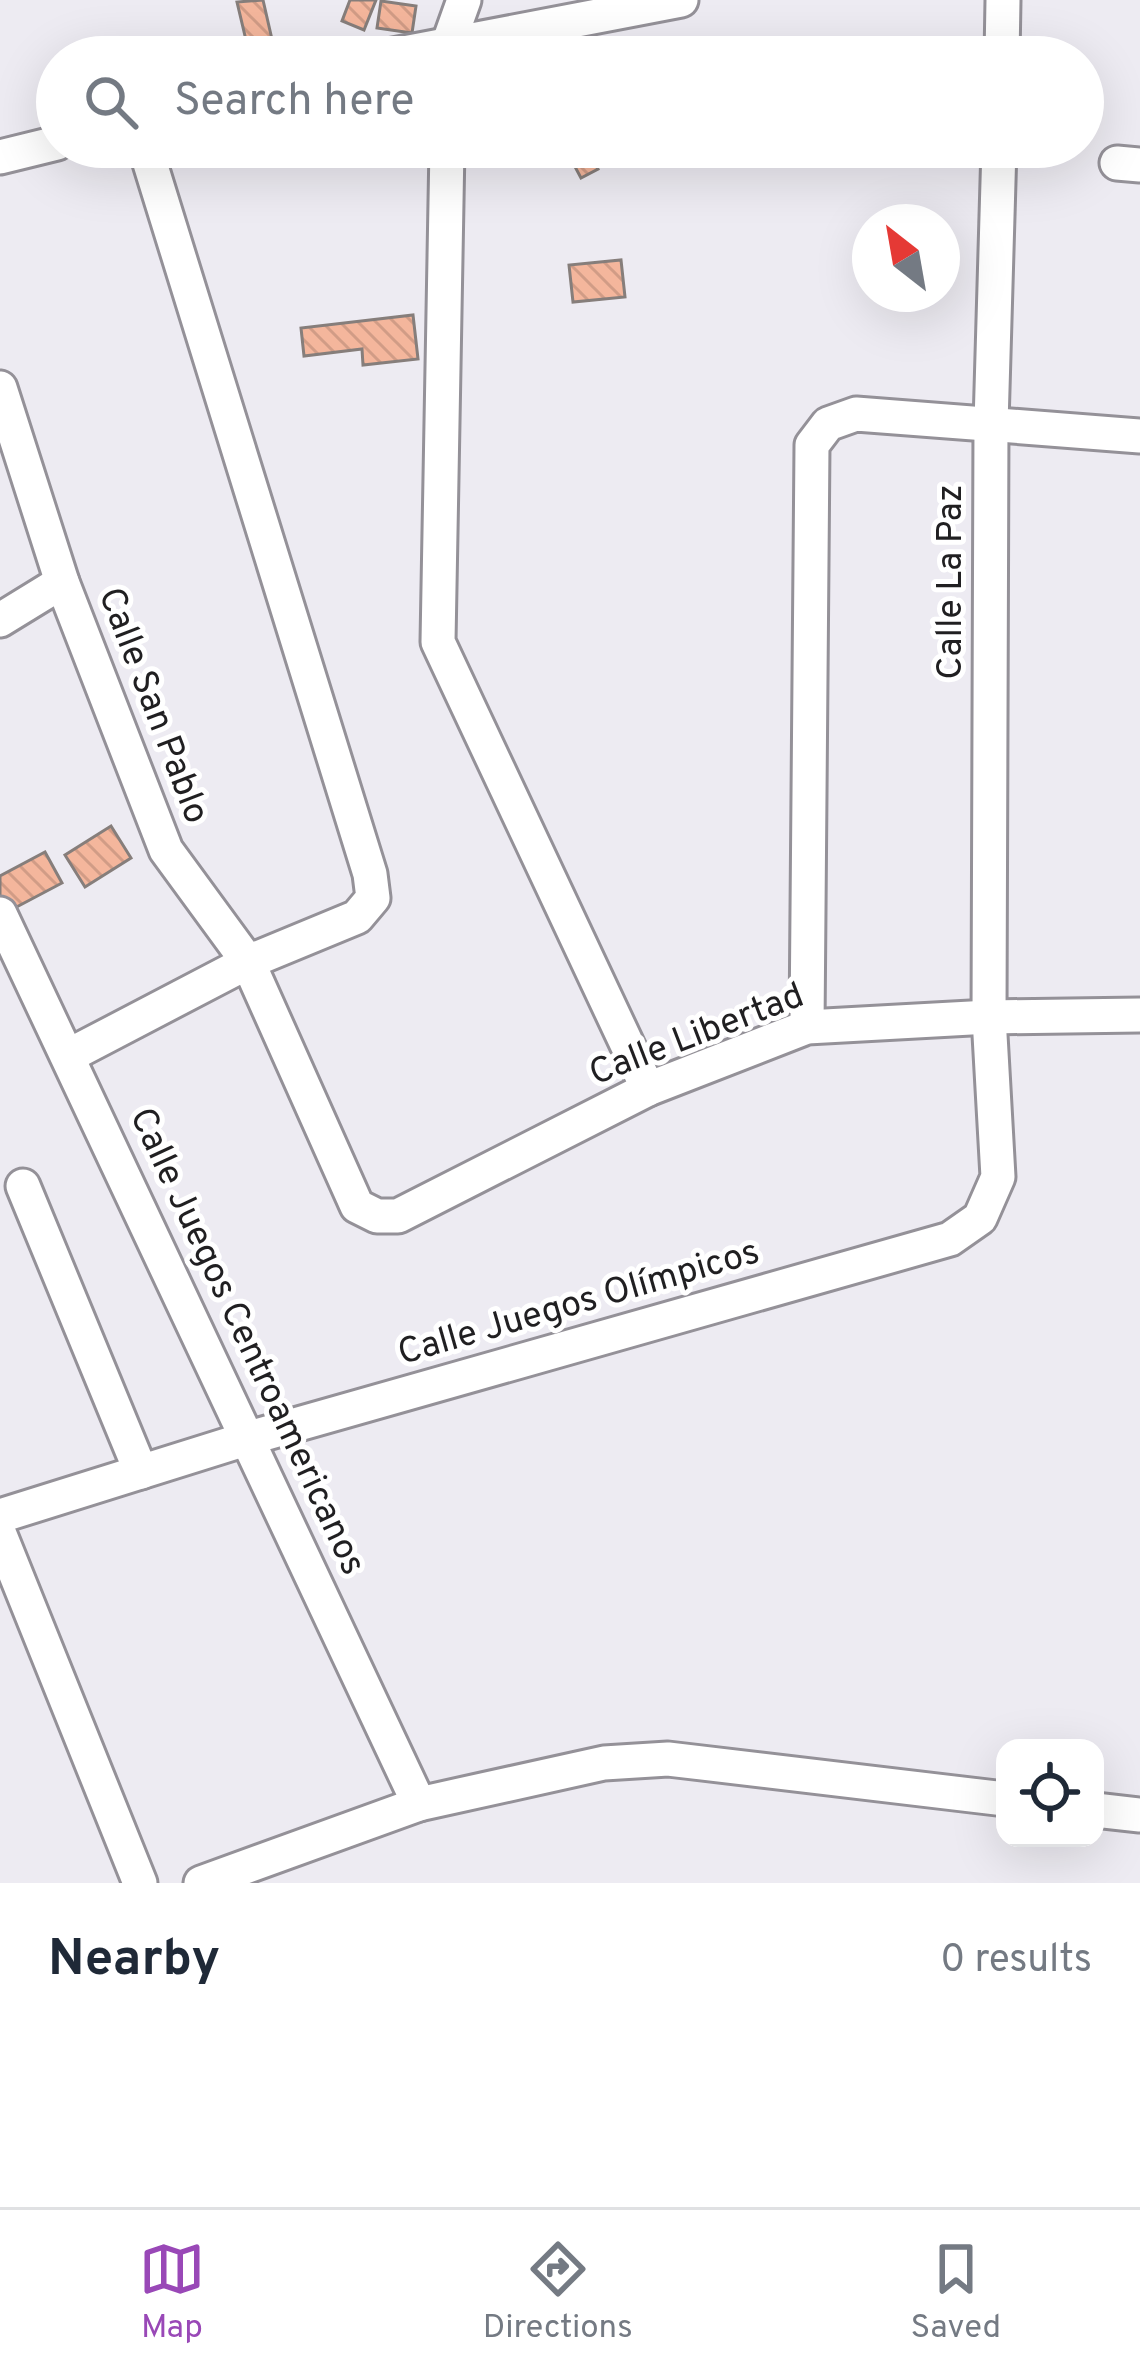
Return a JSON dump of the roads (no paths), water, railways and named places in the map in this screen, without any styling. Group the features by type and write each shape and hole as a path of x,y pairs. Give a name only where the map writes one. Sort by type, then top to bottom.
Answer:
{"street":[{"path":"453,36 464,0"},
{"path":"514,36 681,0"},
{"path":"1002,36 1003,0"},
{"path":"0,157 36,148"},
{"path":"68,1056 248,962 357,917 373,898 370,874 151,168"},
{"path":"447,168 438,642 648,1089"},
{"name":"Calle La Paz","path":"989,1017 992,424 998,168"},
{"name":"Calle San Pablo","path":"0,388 62,582 166,850 248,962 357,1206 377,1216"},
{"path":"807,1027 812,445 829,424 856,414 1140,436"},
{"path":"0,620 62,582"},
{"name":"Calle Juegos Centroamericanos","path":"0,914 418,1804"},
{"name":"Calle Libertad","path":"377,1216 398,1216 648,1089 807,1027 1140,1015"},
{"name":"Calle Juegos Olímpicos","path":"0,1516 249,1438 950,1238 980,1218 998,1177 989,1017"},
{"path":"23,1186 141,1472"},
{"path":"0,1535 140,1883"},
{"path":"201,1883 418,1804 604,1763 668,1759 996,1798"},
{"path":"1104,1811 1140,1815"}]}
